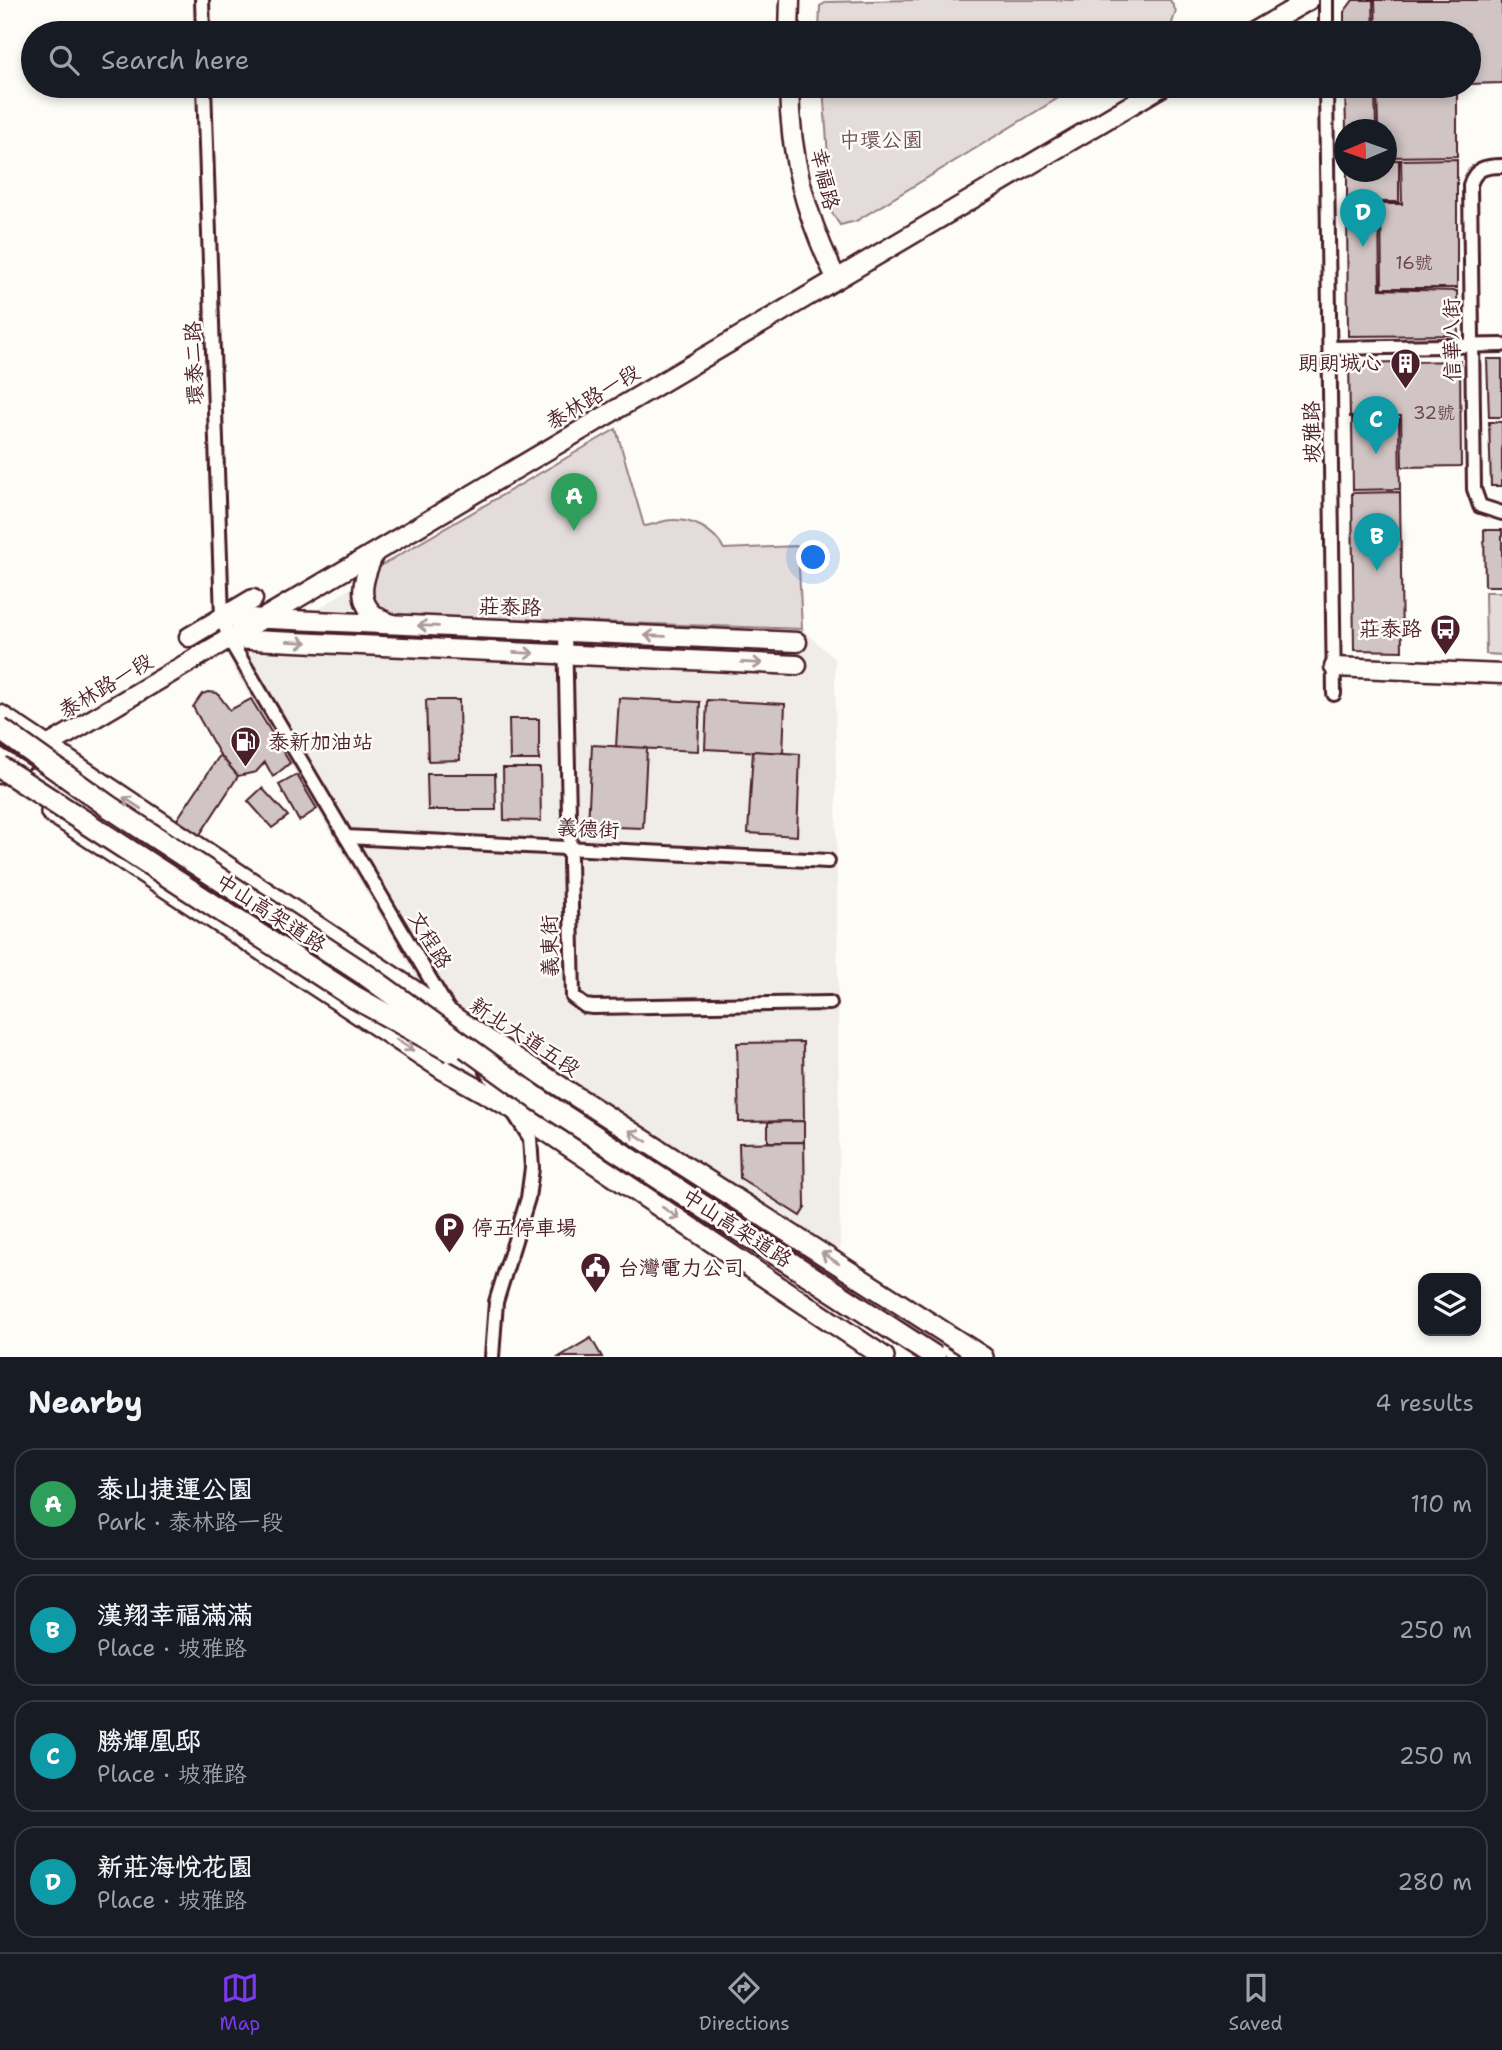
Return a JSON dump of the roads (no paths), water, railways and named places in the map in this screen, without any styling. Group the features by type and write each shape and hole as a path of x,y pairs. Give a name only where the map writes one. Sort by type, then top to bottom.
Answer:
{"highway":[{"name":"中山高架道路","path":"0,729 108,806 369,977 539,1100 935,1357"},
{"path":"0,749 48,747"},
{"name":"中山高架道路","path":"0,767 356,998 539,1100"}],"main road":[{"path":"789,21 790,0"},
{"path":"1265,21 1279,0"},
{"path":"1273,21 1309,0"},
{"name":"幸福路","path":"790,98 801,192 816,235 836,278"},
{"name":"泰林路一段","path":"0,777 1143,98"},
{"path":"374,554 362,578 362,593 369,609 379,619 397,625"},
{"path":"189,637 253,599"},
{"name":"莊泰路","path":"222,617 797,642"},
{"path":"229,639 797,665"},
{"path":"1334,667 1502,674"},
{"name":"新北大道五段","path":"0,715 453,1018 983,1357"},
{"path":"0,777 444,1070 512,1108 884,1357"},
{"path":"239,936 255,936 268,925 268,894"},
{"path":"836,1324 833,1296 838,1285 849,1280 875,1287"}],"street":[{"path":"202,0 203,21"},
{"path":"1326,0 1326,21"},
{"name":"環泰二路","path":"204,98 222,617 229,639"},
{"name":"坡雅路","path":"1326,98 1334,694"},
{"name":"信華八街","path":"1502,166 1489,166 1475,173 1470,185 1474,489 1480,506 1502,513"},
{"path":"1330,348 1502,345"},
{"name":"義東街","path":"565,632 570,990 578,1003 593,1007 831,1003"},
{"name":"文程路","path":"229,639 453,1018 530,1138 532,1168 528,1198 496,1302 492,1357"},
{"name":"義德街","path":"346,836 828,861"}],"railway":[{"path":"0,745 945,1357"}],"place":[{"name":"新莊海悅花園","path":"1363,247"},
{"name":"朗朗城心","path":"1405,390"},
{"name":"勝輝凰邸","path":"1376,454"},
{"name":"泰山捷運公園","path":"574,531"},
{"name":"漢翔幸福滿滿","path":"1377,571"},
{"name":"莊泰路","path":"1445,656"},
{"name":"泰新加油站","path":"245,769"},
{"name":"停五停車場","path":"449,1255"},
{"name":"台灣電力公司","path":"595,1295"}],"park label":[{"name":"中環公園","path":"881,140"}]}
